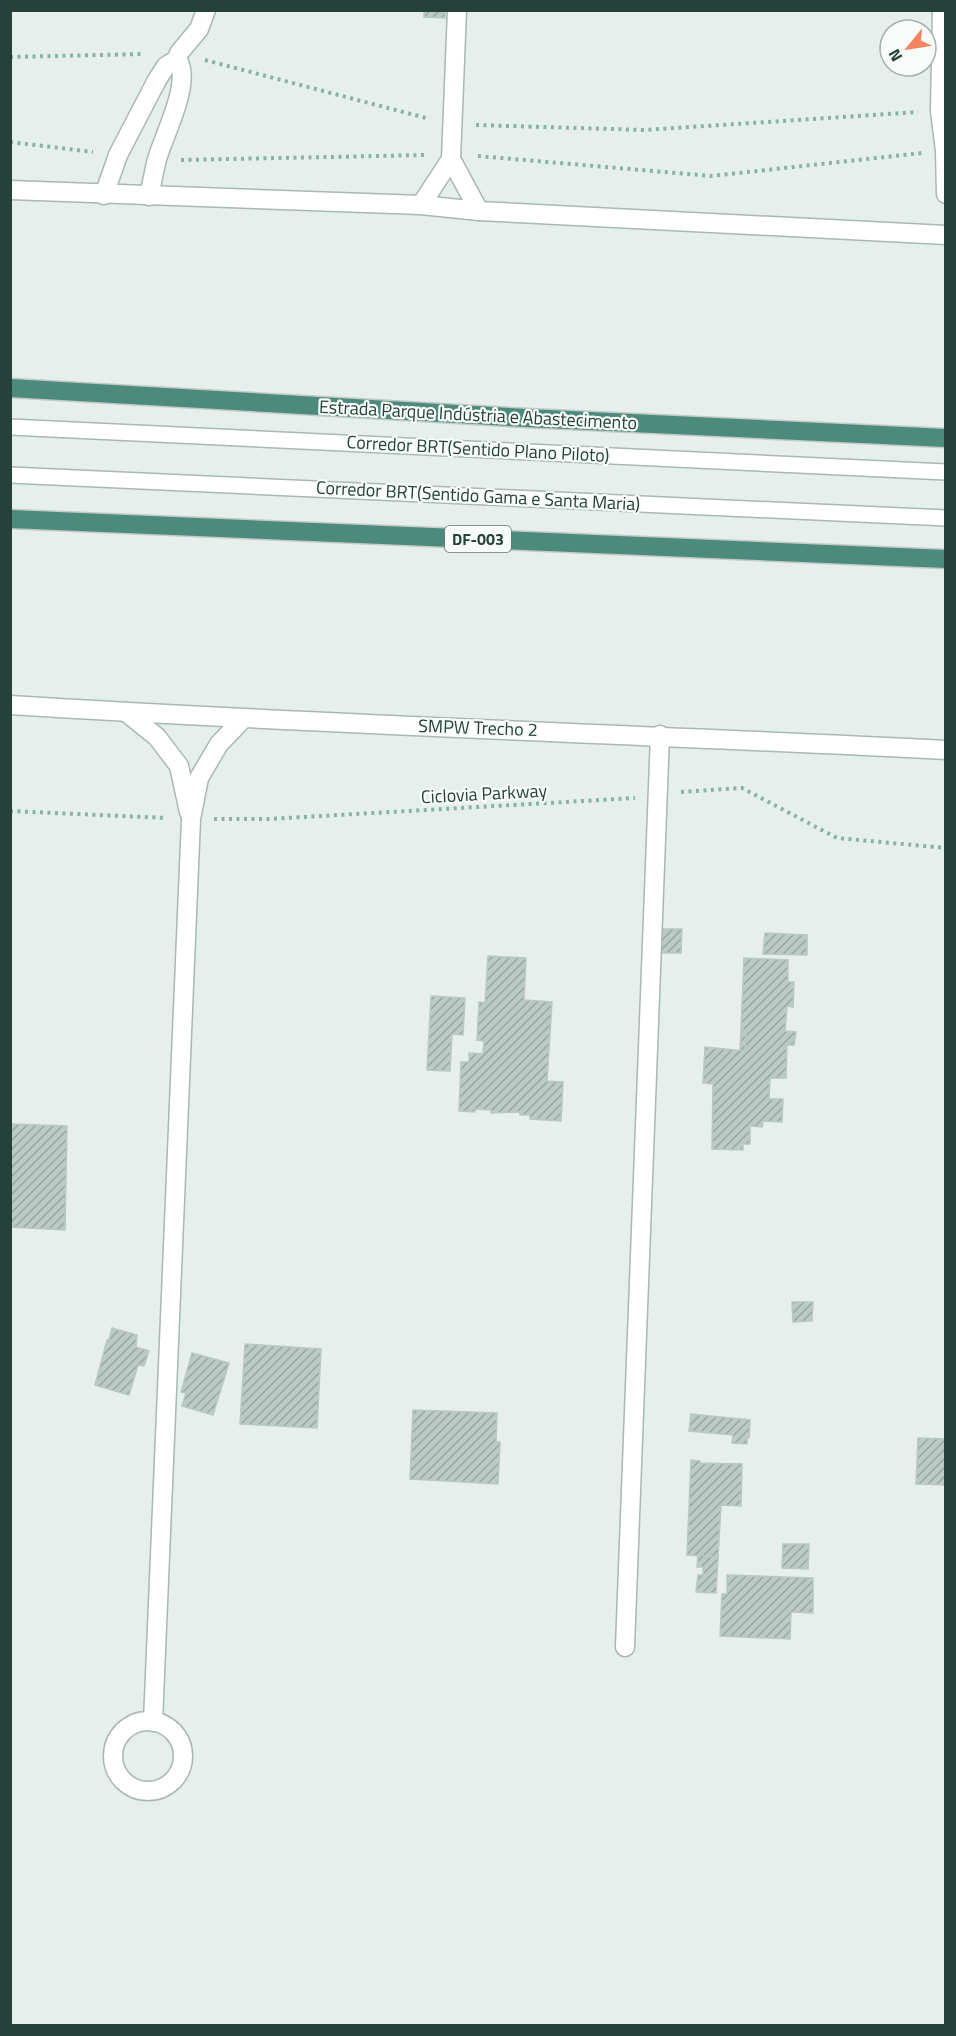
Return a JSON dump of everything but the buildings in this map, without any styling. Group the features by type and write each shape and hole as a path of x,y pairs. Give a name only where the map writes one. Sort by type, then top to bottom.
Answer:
{"highway":[{"name":"Estrada Parque Indústria e Abastecimento","path":"10,388 515,417 945,438"},
{"name":"DF-003","path":"10,519 945,559"}],"street":[{"path":"105,195 118,154 157,80 166,66 177,59 179,53 199,30 206,10"},
{"path":"422,205 451,159 457,10"},
{"path":"942,10 940,111 945,151 945,194"},
{"path":"149,196 180,89 182,71 177,59"},
{"path":"451,159 479,211"},
{"path":"10,190 422,205 479,211 945,236"},
{"name":"SMPW Trecho 2","path":"10,705 243,719 660,735 945,750"},
{"path":"126,712 157,737 179,766 191,819"},
{"path":"153,1722 191,819 200,778 219,744 243,719"},
{"path":"625,1647 660,735"}],"lane":[{"name":"Corredor BRT(Sentido Plano Piloto)","path":"10,427 945,472"},
{"name":"Corredor BRT(Sentido Gama e Santa Maria)","path":"10,475 945,518"}],"path":[{"name":"Ciclovia Parkway","path":"10,812 191,819 268,819 657,797 689,790 742,788 837,838 945,848"}]}
